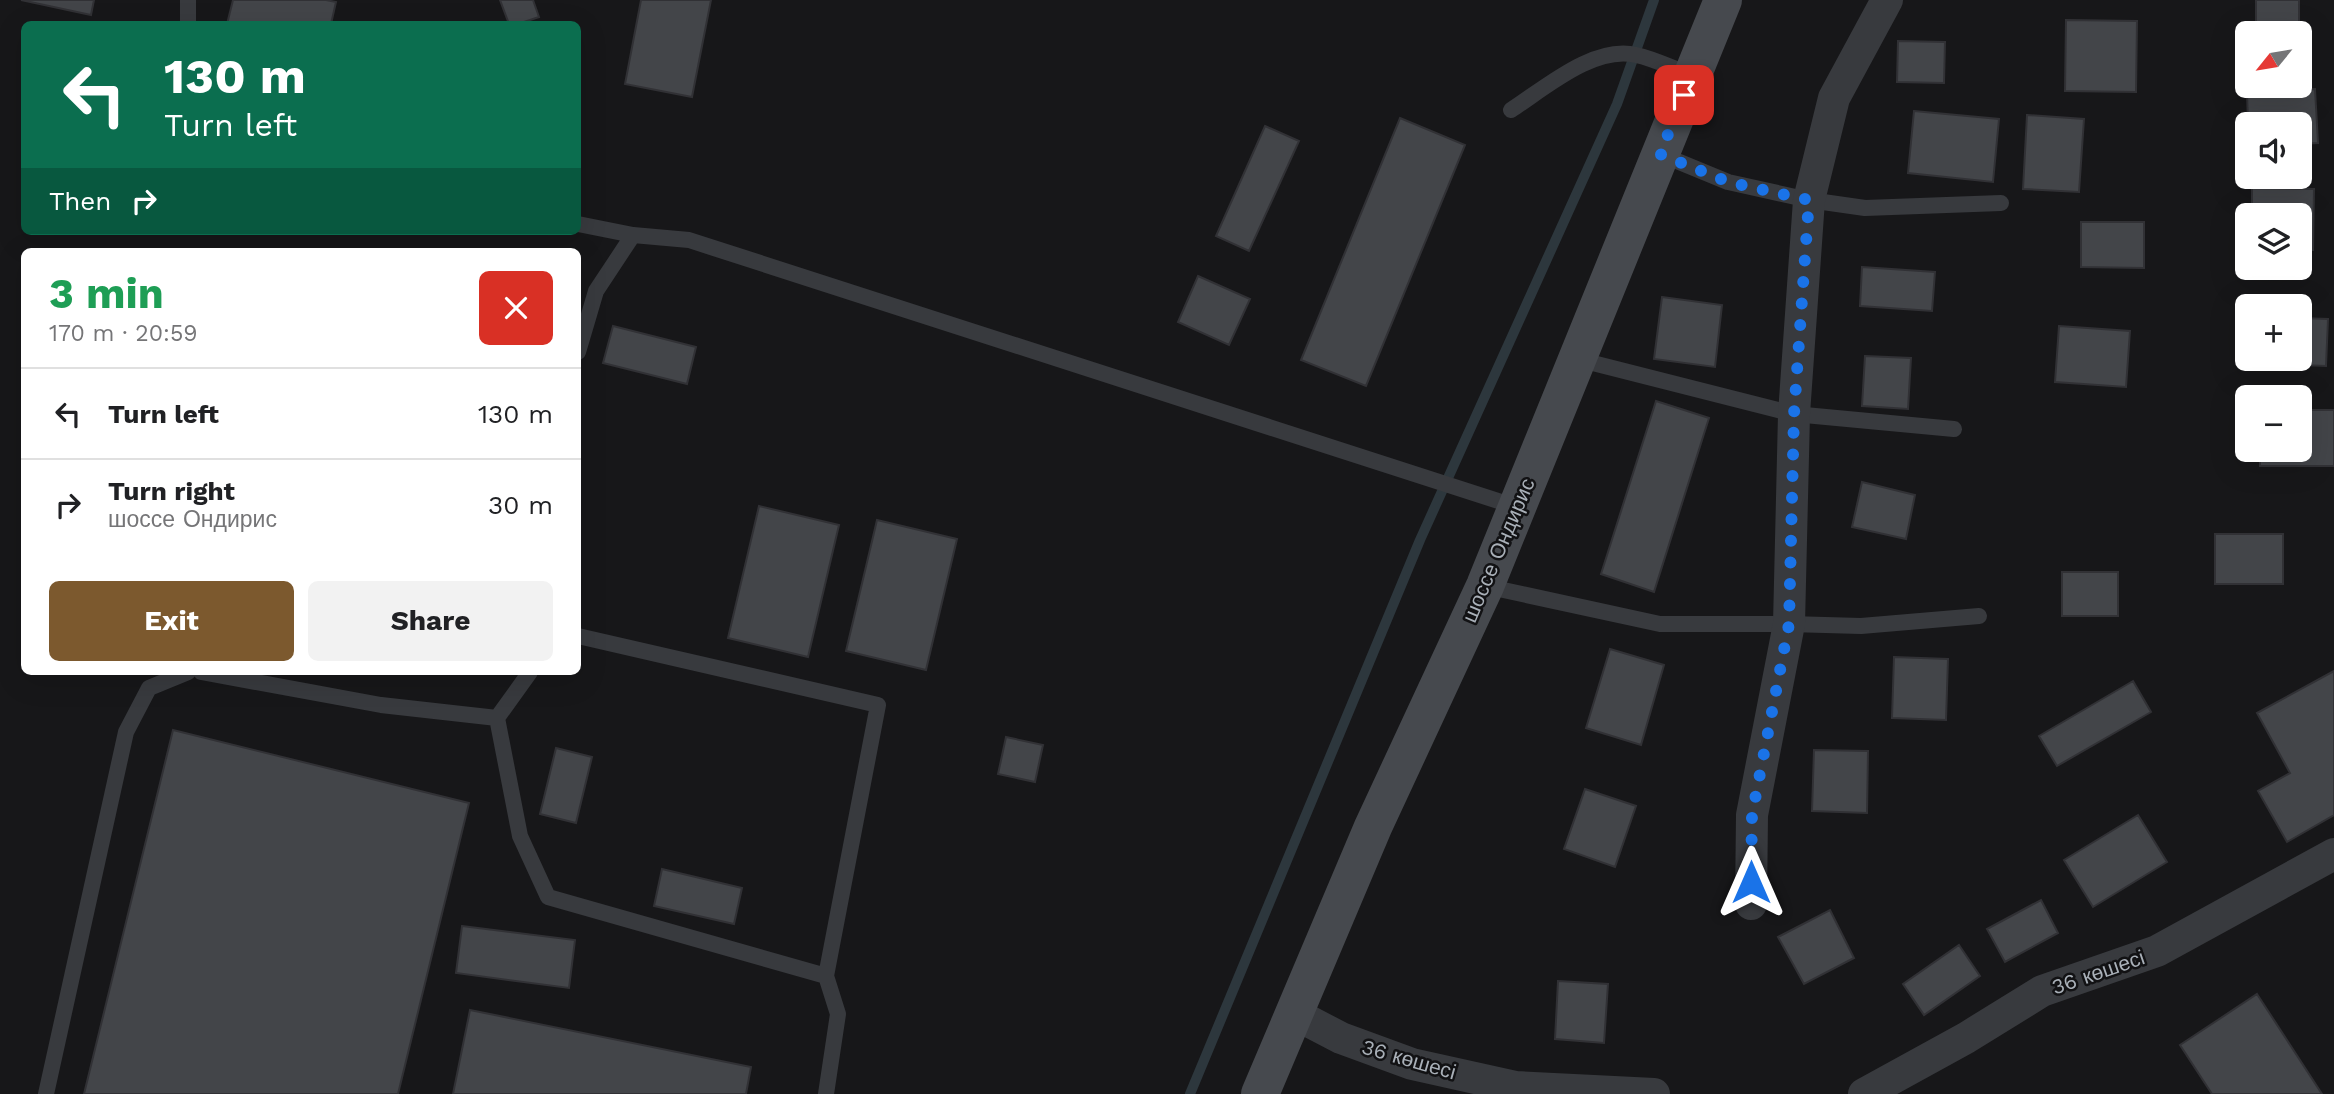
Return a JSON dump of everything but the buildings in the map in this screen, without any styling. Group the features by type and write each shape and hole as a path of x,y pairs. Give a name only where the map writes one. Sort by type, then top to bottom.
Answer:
{"main road":[{"name":"шоссе Ондирис","path":"1260,1094 1373,827 1485,586 1723,0"}],"street":[{"path":"1751,904 1752,815 1789,624 1794,414 1809,200 1834,98 1887,0"},
{"name":"36 көшесі","path":"1864,1094 1966,1038 2042,991 2157,951 2334,854"},
{"name":"36 көшесі","path":"1295,1014 1341,1038 1412,1064 1516,1087 1654,1094"}],"lane":[{"path":"188,0 188,21"},
{"path":"1511,110 1587,61 1607,54 1635,54 1692,75"},
{"path":"1660,154 1728,182 1809,200 1865,208 2001,203"},
{"path":"581,225 633,235 689,240 1517,507"},
{"path":"581,342 596,292 633,235"},
{"path":"1577,359 1794,414 1954,429"},
{"path":"1485,586 1660,624 1861,626 1979,616"},
{"path":"581,637 878,705 826,976 838,1014 826,1094"},
{"path":"46,1094 126,732 149,688 181,675"},
{"path":"217,675 380,705 497,718"},
{"path":"528,675 497,718 520,836 548,897 826,976"}],"waterway":[{"path":"1190,1094 1420,540 1617,104 1654,0"}],"route":[{"path":"1684,95 1660,154 1728,182 1809,200 1794,414 1789,624 1752,815 1751,882"}]}
